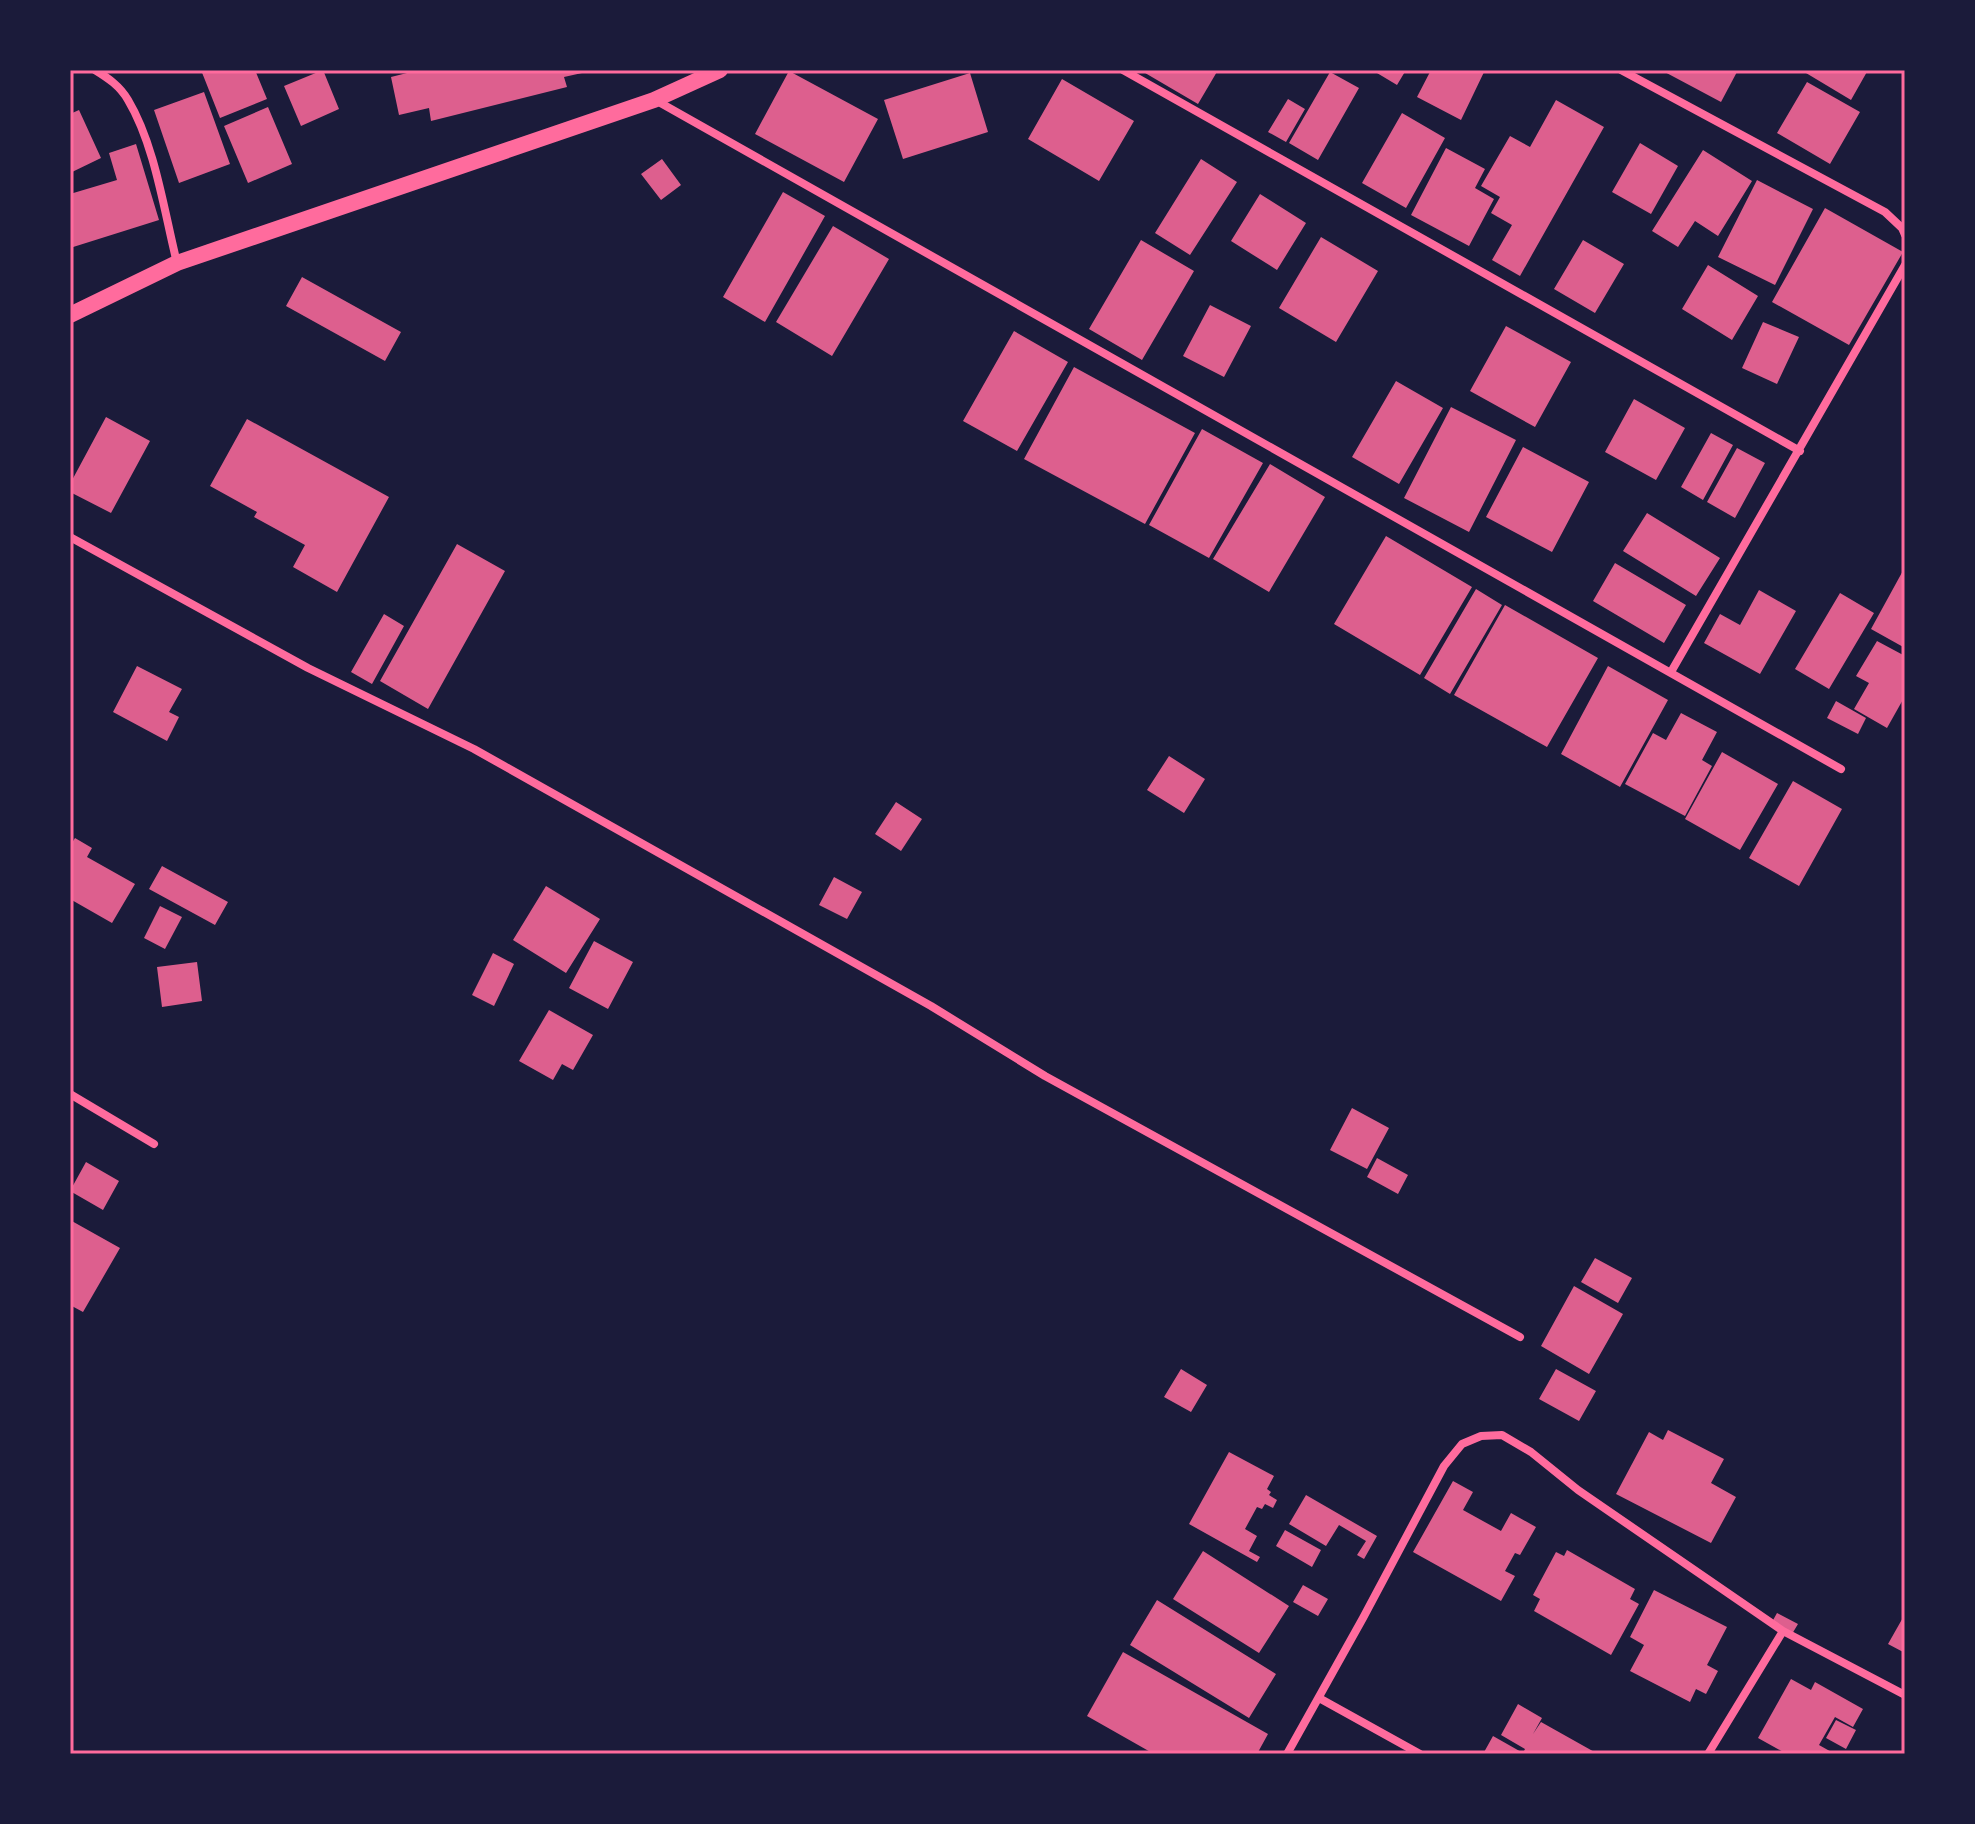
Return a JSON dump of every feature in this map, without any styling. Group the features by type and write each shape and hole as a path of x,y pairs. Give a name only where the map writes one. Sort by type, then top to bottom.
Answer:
{"main road":[{"path":"70,315 177,263 654,100 720,70"}],"street":[{"path":"95,70 119,88 138,120 177,263"},
{"path":"1123,70 1800,451"},
{"path":"1621,70 1885,212 1905,235"},
{"path":"654,100 1841,769"},
{"path":"1671,672 1905,265"},
{"path":"70,537 308,668 474,749 931,1006 1058,1084 1520,1337"},
{"path":"70,1094 154,1144"},
{"path":"1287,1754 1444,1466 1462,1444 1481,1436 1502,1435 1531,1452 1578,1490 1783,1631 1905,1695"},
{"path":"1708,1754 1783,1631"},
{"path":"1319,1698 1420,1754"}],"building":[{"path":"201,70 255,70 267,99 220,118"},
{"path":"323,70 339,109 301,126 284,86"},
{"path":"419,70 581,70 582,73 564,77 567,87 431,121 429,108 399,115 391,77"},
{"path":"1140,70 1218,70 1198,104"},
{"path":"1372,70 1406,70 1397,85"},
{"path":"1431,70 1485,70 1461,120 1417,97"},
{"path":"1661,70 1738,70 1721,102"},
{"path":"1801,70 1868,70 1851,100"},
{"path":"789,71 878,119 844,182 755,134"},
{"path":"1330,72 1359,88 1318,160 1289,143"},
{"path":"970,73 988,132 903,159 884,100"},
{"path":"1062,79 1134,121 1099,181 1028,139"},
{"path":"1807,82 1860,112 1830,164 1777,133"},
{"path":"204,92 230,164 179,183 154,110"},
{"path":"1288,99 1305,109 1286,142 1268,132"},
{"path":"1556,100 1604,127 1520,276 1492,260 1512,225 1491,213 1500,197 1481,186 1510,136 1530,147"},
{"path":"268,107 292,164 248,183 224,126"},
{"path":"79,110 101,158 70,173 70,114"},
{"path":"1402,113 1445,138 1406,208 1362,183"},
{"path":"1640,143 1678,166 1651,214 1612,192"},
{"path":"136,144 159,220 70,248 70,194 117,180 109,153"},
{"path":"1446,148 1485,169 1475,188 1494,199 1469,246 1411,215"},
{"path":"1703,150 1752,181 1718,236 1695,221 1678,247 1652,231"},
{"path":"662,159 681,185 661,200 641,174"},
{"path":"1201,159 1237,182 1190,255 1155,233"},
{"path":"1757,180 1813,209 1775,285 1718,257"},
{"path":"783,192 825,216 765,322 723,297"},
{"path":"1260,194 1306,223 1277,270 1231,241"},
{"path":"1825,208 1903,252 1849,345 1772,302"},
{"path":"833,226 889,259 832,356 776,322"},
{"path":"1321,237 1378,271 1336,342 1279,308"},
{"path":"1141,240 1194,271 1142,360 1089,329"},
{"path":"1583,240 1624,264 1595,313 1554,289"},
{"path":"1708,265 1758,296 1732,340 1682,309"},
{"path":"302,277 401,332 385,361 286,306"},
{"path":"1210,305 1251,326 1224,377 1183,356"},
{"path":"1763,322 1799,337 1777,384 1742,368"},
{"path":"1506,326 1571,362 1535,427 1470,391"},
{"path":"1014,331 1068,362 1017,451 963,421"},
{"path":"1074,367 1195,433 1145,524 1024,459"},
{"path":"1396,381 1443,408 1399,484 1352,457"},
{"path":"1634,399 1685,428 1656,480 1605,452"},
{"path":"1451,407 1516,440 1469,532 1404,498"},
{"path":"106,417 150,441 111,513 70,492 70,484"},
{"path":"247,419 389,497 337,592 293,567 305,545 254,517 257,512 210,486"},
{"path":"1202,429 1263,463 1209,558 1149,525"},
{"path":"1711,433 1733,445 1703,500 1681,487"},
{"path":"1523,447 1589,482 1552,552 1486,517"},
{"path":"1737,448 1765,463 1735,518 1707,502"},
{"path":"1270,464 1325,497 1269,592 1213,559"},
{"path":"1647,513 1720,558 1696,596 1623,551"},
{"path":"1386,536 1472,587 1420,675 1334,624"},
{"path":"457,544 505,571 428,709 380,681"},
{"path":"1615,563 1686,605 1664,643 1593,601"},
{"path":"1905,567 1905,648 1871,629"},
{"path":"1476,589 1502,605 1450,694 1424,678"},
{"path":"1759,590 1796,611 1760,674 1704,643 1720,614 1740,625"},
{"path":"1840,593 1874,613 1829,689 1795,669"},
{"path":"1505,605 1598,658 1547,747 1454,695"},
{"path":"384,614 404,626 372,684 351,672"},
{"path":"1877,641 1905,656 1905,696 1887,728 1854,709 1869,683 1856,676"},
{"path":"137,666 182,689 169,712 179,717 167,741 113,712"},
{"path":"1608,666 1668,700 1620,787 1561,754"},
{"path":"1836,701 1866,718 1858,734 1827,718"},
{"path":"1681,713 1717,732 1702,760 1712,766 1685,816 1625,784 1653,733 1666,740"},
{"path":"1722,752 1778,784 1740,850 1685,819"},
{"path":"1169,756 1205,779 1184,813 1147,790"},
{"path":"1793,781 1842,809 1799,886 1749,858"},
{"path":"896,802 922,819 901,851 875,834"},
{"path":"75,838 92,848 87,857 135,884 112,923 70,899 70,846"},
{"path":"162,866 228,902 215,925 149,889"},
{"path":"834,877 862,892 847,919 819,905"},
{"path":"546,886 600,919 566,973 513,940"},
{"path":"160,906 182,917 165,949 144,938"},
{"path":"594,941 633,962 608,1009 569,988"},
{"path":"493,953 514,964 494,1006 472,995"},
{"path":"197,962 202,1001 162,1007 157,967"},
{"path":"549,1010 593,1035 573,1070 562,1064 553,1080 519,1061"},
{"path":"1352,1108 1389,1128 1367,1169 1330,1150"},
{"path":"1377,1158 1408,1175 1398,1194 1367,1177"},
{"path":"86,1162 119,1181 103,1210 70,1191"},
{"path":"70,1220 120,1248 83,1312 70,1305"},
{"path":"1595,1258 1632,1278 1618,1303 1581,1282"},
{"path":"1574,1286 1623,1314 1589,1374 1541,1346"},
{"path":"1181,1369 1207,1385 1191,1412 1164,1397"},
{"path":"1556,1369 1596,1391 1579,1421 1539,1399"},
{"path":"1668,1430 1724,1459 1711,1483 1736,1497 1711,1543 1616,1494 1649,1432 1663,1440"},
{"path":"1229,1452 1274,1476 1267,1489 1271,1492 1269,1495 1277,1500 1273,1508 1265,1504 1262,1509 1257,1507 1245,1529 1257,1536 1249,1551 1260,1557 1257,1562 1189,1524"},
{"path":"1453,1481 1473,1492 1463,1510 1501,1531 1511,1513 1536,1527 1520,1555 1515,1553 1505,1571 1515,1576 1501,1601 1413,1552"},
{"path":"1306,1495 1377,1536 1364,1559 1357,1555 1366,1541 1339,1525 1326,1546 1289,1524"},
{"path":"1285,1530 1321,1550 1312,1567 1276,1546"},
{"path":"1567,1550 1635,1589 1630,1599 1639,1604 1611,1655 1534,1611 1540,1599 1533,1595 1556,1552 1564,1556"},
{"path":"1203,1551 1289,1606 1259,1653 1173,1599"},
{"path":"1303,1585 1328,1599 1318,1616 1293,1602"},
{"path":"1654,1590 1727,1627 1707,1665 1718,1671 1706,1694 1696,1689 1690,1702 1630,1671 1644,1645 1630,1637"},
{"path":"1157,1600 1276,1674 1249,1718 1130,1645"},
{"path":"1777,1613 1798,1624 1792,1634 1772,1622"},
{"path":"1905,1614 1905,1653 1888,1644"},
{"path":"1123,1652 1268,1734 1257,1754 1154,1754 1087,1716"},
{"path":"1791,1679 1811,1690 1815,1682 1863,1709 1853,1727 1835,1717 1819,1745 1835,1754 1787,1754 1758,1738"},
{"path":"1518,1704 1542,1718 1533,1734 1541,1722 1598,1754 1483,1754 1493,1736 1523,1753 1525,1749 1501,1735"},
{"path":"1836,1720 1856,1730 1846,1749 1826,1738"}]}
